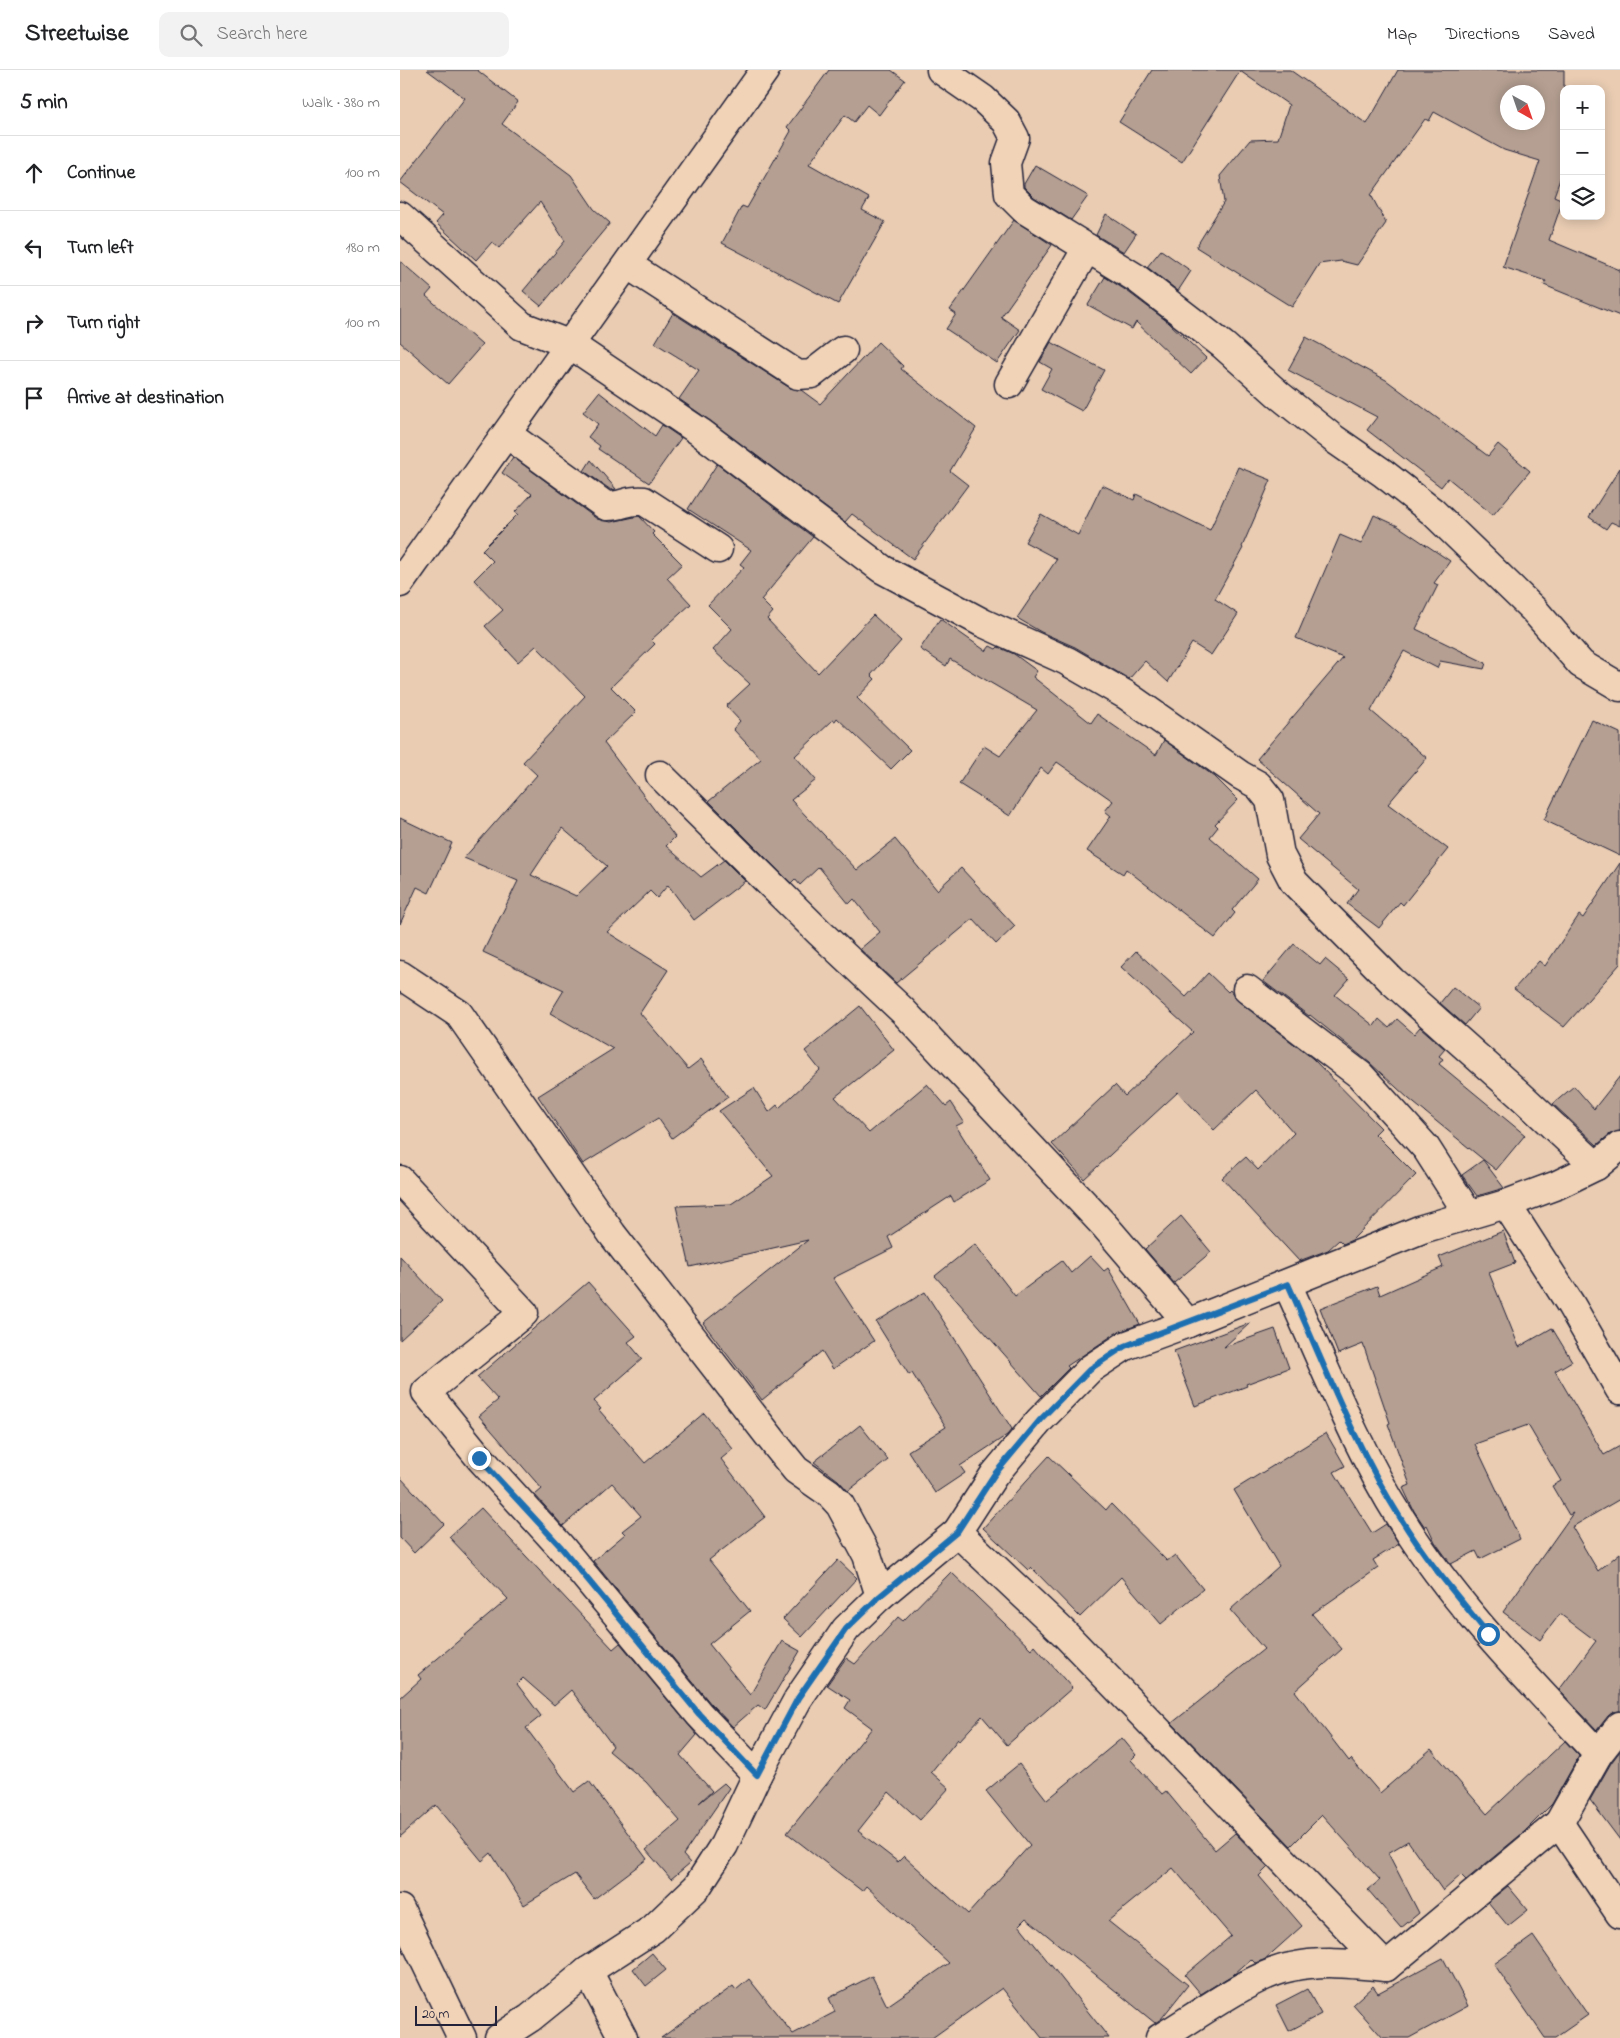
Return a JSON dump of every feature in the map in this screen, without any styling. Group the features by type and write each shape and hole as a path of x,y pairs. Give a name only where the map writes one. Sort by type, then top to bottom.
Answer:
{"street":[{"path":"400,583 765,70"},
{"path":"941,70 983,99 1006,121 1015,138 1006,162 1009,194 1024,209 1136,278 1223,345 1334,439 1383,473 1433,512 1534,610 1581,664 1620,687"},
{"path":"400,216 522,326 571,345 700,432 882,569 983,623 1067,660 1126,695 1240,775 1258,785 1270,800 1280,855 1294,882 1392,981 1520,1095 1596,1166"},
{"path":"1009,384 1087,248"},
{"path":"628,265 798,375 812,374 843,350"},
{"path":"507,434 606,506 616,507 632,500 644,501 718,549"},
{"path":"660,774 819,932 903,1011 1098,1218 1188,1322"},
{"path":"400,975 459,1014 612,1234 796,1470 829,1493 840,1505 867,1555 880,1596"},
{"path":"1247,989 1360,1076 1426,1148 1469,1215"},
{"path":"499,2038 530,2018 588,1971 654,1929 697,1887 724,1845 757,1775 798,1698 846,1629 880,1596 957,1532 994,1475 1040,1420 1090,1369 1125,1346 1288,1284 1422,1229 1506,1204 1557,1185 1596,1166 1620,1146"},
{"path":"400,1180 524,1313 426,1392 479,1458 560,1546 699,1714 757,1775"},
{"path":"1506,1204 1571,1305 1620,1390"},
{"path":"1288,1284 1361,1447 1401,1519 1440,1575 1488,1634 1598,1754"},
{"path":"957,1532 1064,1633 1386,1967"},
{"path":"1160,2038 1257,1980 1290,1967 1336,1962 1386,1967 1559,1823 1598,1754 1620,1726"},
{"path":"1559,1823 1620,1914"},
{"path":"400,1908 462,2038"},
{"path":"588,1971 623,2038"}],"building":[{"path":"427,70 477,70 518,102 502,124 571,175 594,209 610,223 541,306 523,291 565,241 540,202 499,248 492,242 476,260 436,223 443,215 400,182 465,98"},
{"path":"829,70 891,70 905,80 879,115 867,105 854,122 845,115 809,164 869,198 862,210 885,222 838,304 722,243 742,206 747,208 791,131 787,127"},
{"path":"1152,70 1290,70 1367,124 1398,70 1564,70 1564,85 1560,85 1560,179 1554,196 1560,199 1560,209 1549,240 1620,270 1620,316 1544,285 1546,281 1503,267 1540,161 1504,150 1434,112 1429,121 1425,119 1371,195 1386,223 1357,265 1341,261 1319,264 1292,307 1196,247 1224,202 1220,176 1250,140 1278,139 1289,105 1240,71 1182,162 1119,122"},
{"path":"1035,165 1088,196 1071,220 1034,197 1024,187"},
{"path":"1106,214 1136,234 1124,252 1096,235"},
{"path":"1014,220 1052,245 1001,317 1020,330 997,363 946,329 956,314 950,310"},
{"path":"1161,250 1191,271 1178,291 1147,267"},
{"path":"400,261 432,289 426,296 482,345 448,384 400,342"},
{"path":"1105,277 1168,322 1206,358 1191,374 1136,322 1132,329 1088,305"},
{"path":"673,313 790,388 801,390 820,404 878,342 903,366 901,369 976,428 950,471 968,485 913,559 852,514 845,522 679,399 699,370 655,343"},
{"path":"1306,337 1386,380 1488,456 1498,444 1530,471 1493,515 1448,478 1441,487 1367,430 1377,417 1288,370"},
{"path":"1051,342 1104,370 1082,411 1041,389 1052,369 1040,362"},
{"path":"599,392 655,436 662,425 681,438 649,483 598,449 600,446 588,437 598,424 583,412"},
{"path":"513,457 597,519 611,522 639,516 654,532 652,534 682,564 667,578 691,604 651,640 655,644 611,687 636,712 604,743 675,837 666,846 701,877 724,860 745,881 694,920 668,885 657,898 650,891 607,932 668,970 640,1013 688,1069 701,1059 728,1097 672,1138 658,1118 583,1164 538,1096 613,1049 550,1013 564,990 483,952 518,881 464,858 537,775 523,762 585,696 536,646 518,662 485,626 503,610 474,580 493,561 482,550 518,514 515,512 532,494 502,473","holes":["562,828 607,866 576,896 531,875"]},
{"path":"591,460 616,489 611,490 584,471"},
{"path":"717,464 813,537 761,600 773,612 767,619 818,673 873,615 901,641 871,675 875,679 857,698 910,750 891,769 837,718 795,756 816,780 791,800 857,870 895,839 937,890 961,868 1015,926 996,944 973,919 896,983 860,949 880,932 854,899 849,904 819,867 800,885 795,879 791,883 709,801 761,759 733,729 740,721 726,706 750,684 713,650 732,629 708,605 744,567 740,564 751,550 688,509"},
{"path":"1238,467 1271,480 1243,548 1215,599 1238,614 1211,655 1192,643 1168,682 1145,661 1129,679 1075,647 1041,632 1017,618 1057,559 1025,542 1041,514 1078,535 1102,485 1134,500 1136,494 1210,530"},
{"path":"1620,468 1620,526 1611,522 1606,529 1589,517"},
{"path":"1374,515 1398,526 1450,561 1434,583 1438,585 1416,629 1486,663 1484,669 1440,661 1437,668 1404,651 1371,711 1427,758 1388,804 1448,849 1403,905 1400,902 1379,928 1347,904 1358,889 1298,839 1319,814 1257,759 1343,658 1296,638 1340,535 1361,544"},
{"path":"940,619 986,651 990,646 996,649 998,647 1014,654 1037,671 1033,677 1091,723 1097,714 1156,755 1164,740 1215,777 1238,800 1215,824 1218,827 1210,837 1258,879 1232,910 1235,913 1215,938 1126,869 1123,874 1087,851 1111,816 1105,811 1113,801 1057,762 1048,774 1041,768 1010,816 959,784 984,746 1000,756 1037,710 950,659 946,666 920,649"},
{"path":"1592,720 1620,733 1620,856 1544,820"},
{"path":"400,818 452,843 429,893 417,887 400,924"},
{"path":"1620,863 1620,964 1564,1027 1514,989 1539,961 1545,966 1579,915 1583,918"},
{"path":"1294,944 1320,965 1325,959 1349,979 1335,995 1374,1026 1379,1019 1389,1028 1397,1019 1414,1034 1420,1027 1445,1049 1439,1056 1443,1059 1439,1064 1525,1135 1496,1170 1409,1099 1370,1063 1310,1015 1263,981"},
{"path":"1136,951 1186,997 1208,973 1228,992 1230,990 1238,1001 1312,1058 1381,1128 1375,1134 1416,1175 1352,1240 1343,1244 1339,1240 1328,1250 1299,1261 1222,1178 1246,1157 1258,1170 1294,1133 1256,1090 1214,1130 1178,1092 1084,1179 1052,1144 1115,1085 1125,1096 1193,1032 1121,967"},
{"path":"1453,987 1479,1008 1465,1025 1440,1003"},
{"path":"860,1006 894,1050 835,1097 869,1133 927,1084 946,1106 951,1102 964,1122 956,1126 990,1180 954,1202 951,1196 888,1237 893,1248 833,1278 874,1341 833,1369 822,1351 762,1400 703,1323 808,1240 690,1267 676,1206 731,1204 773,1176 719,1111 754,1088 769,1112 777,1105 779,1108 820,1070 805,1051"},
{"path":"1620,1076 1620,1131 1610,1134 1597,1145 1553,1104 1574,1086 1594,1109"},
{"path":"1483,1160 1504,1188 1477,1196 1462,1175"},
{"path":"1181,1216 1211,1252 1174,1283 1145,1249"},
{"path":"1503,1231 1515,1263 1489,1273 1519,1347 1552,1328 1572,1361 1555,1371 1604,1455 1620,1446 1620,1499 1572,1527 1598,1571 1620,1553 1620,1711 1608,1716 1597,1730 1559,1690 1596,1641 1560,1614 1540,1640 1503,1612 1573,1513 1569,1515 1552,1486 1561,1481 1528,1425 1475,1444 1520,1539 1480,1559 1476,1551 1451,1564 1435,1542 1427,1525 1425,1527 1414,1511 1403,1488 1410,1485 1388,1424 1390,1423 1363,1344 1338,1354 1320,1308 1377,1286 1380,1295 1443,1267 1439,1257"},
{"path":"975,1244 1015,1296 1062,1261 1071,1273 1090,1256 1104,1271 1108,1268 1140,1324 1116,1333 1067,1366 1069,1368 1041,1396 935,1276"},
{"path":"400,1256 442,1301 400,1340"},
{"path":"588,1282 636,1336 628,1342 642,1359 594,1401 601,1409 599,1410 645,1463 704,1413 733,1449 721,1459 765,1517 709,1560 750,1611 709,1644 750,1695 782,1641 800,1651 765,1710 758,1705 733,1727 711,1704 593,1561 625,1534 622,1531 641,1516 612,1483 563,1526 535,1495 542,1489 479,1416 498,1400 477,1377"},
{"path":"925,1292 1012,1429 1007,1435 960,1466 965,1473 935,1493 908,1451 946,1427 912,1373 909,1375 876,1322"},
{"path":"1250,1323 1224,1347 1275,1329 1289,1368 1195,1406 1174,1351"},
{"path":"860,1425 888,1460 848,1491 838,1480 814,1462"},
{"path":"1326,1433 1345,1466 1334,1472 1372,1533 1386,1524 1399,1544 1373,1560 1378,1568 1312,1614 1342,1649 1295,1691 1349,1761 1351,1759 1380,1793 1431,1749 1487,1814 1565,1741 1579,1756 1552,1804 1524,1832 1466,1880 1461,1875 1443,1891 1408,1841 1388,1853 1419,1913 1401,1928 1368,1890 1380,1880 1322,1815 1291,1846 1172,1723 1264,1649 1230,1610 1279,1566 1234,1490"},
{"path":"1049,1456 1106,1510 1111,1504 1167,1561 1175,1555 1203,1589 1161,1624 1121,1577 1080,1617 1031,1567 1028,1570 983,1528"},
{"path":"400,1477 444,1524 414,1553 400,1538"},
{"path":"481,1508 613,1649 620,1643 697,1735 680,1755 712,1791 699,1803 724,1783 729,1788 683,1855 690,1863 671,1879 646,1850 680,1821 646,1782 609,1751 613,1746 571,1690 554,1705 523,1678 517,1684 541,1716 526,1728 574,1792 589,1781 647,1859 594,1899 575,1874 524,1905 491,1853 482,1861 436,1805 400,1837 400,1698 421,1679 418,1675 508,1599 449,1537"},
{"path":"838,1560 857,1578 802,1637 783,1619"},
{"path":"951,1572 1031,1649 1034,1645 1072,1688 1007,1745 982,1716 959,1741 958,1739 931,1772 949,1788 920,1820 889,1792 858,1831 898,1862 904,1856 968,1914 1030,1845 986,1791 1019,1764 1047,1800 1122,1738 1136,1755 1131,1760 1162,1794 1166,1791 1215,1850 1235,1833 1268,1867 1259,1876 1302,1926 1264,1960 1255,1963 1251,1959 1234,1974 1201,1994 1185,1975 1231,1936 1173,1868 1108,1921 1188,1985 1161,2019 1155,2023 1026,1918 1019,1925 1109,2038 1042,2038 1002,1988 932,2038 661,2038 733,1986 736,1990 749,1979 793,2034 835,2012 829,1998 872,1976 887,2006 949,1963 866,1886 862,1891 787,1833 872,1728 845,1708 850,1700 827,1685 846,1658 855,1664 898,1617 903,1621"},
{"path":"1620,1751 1620,1840 1590,1800"},
{"path":"1508,1886 1528,1910 1508,1926 1488,1902"},
{"path":"1533,1936 1588,2015 1555,2038 1545,2038 1494,1964"},
{"path":"652,1953 666,1970 646,1986 633,1969"},
{"path":"1443,1958 1468,2006 1409,2038 1383,2038 1353,2004 1373,1986 1378,1993"},
{"path":"1307,1989 1321,2014 1289,2031 1276,2005"}],"route":[{"path":"479,1458 560,1546 699,1714 757,1775 798,1698 846,1629 880,1596 957,1532 994,1475 1040,1420 1090,1369 1125,1346 1288,1284 1361,1447 1401,1519 1440,1575 1488,1634"}]}
